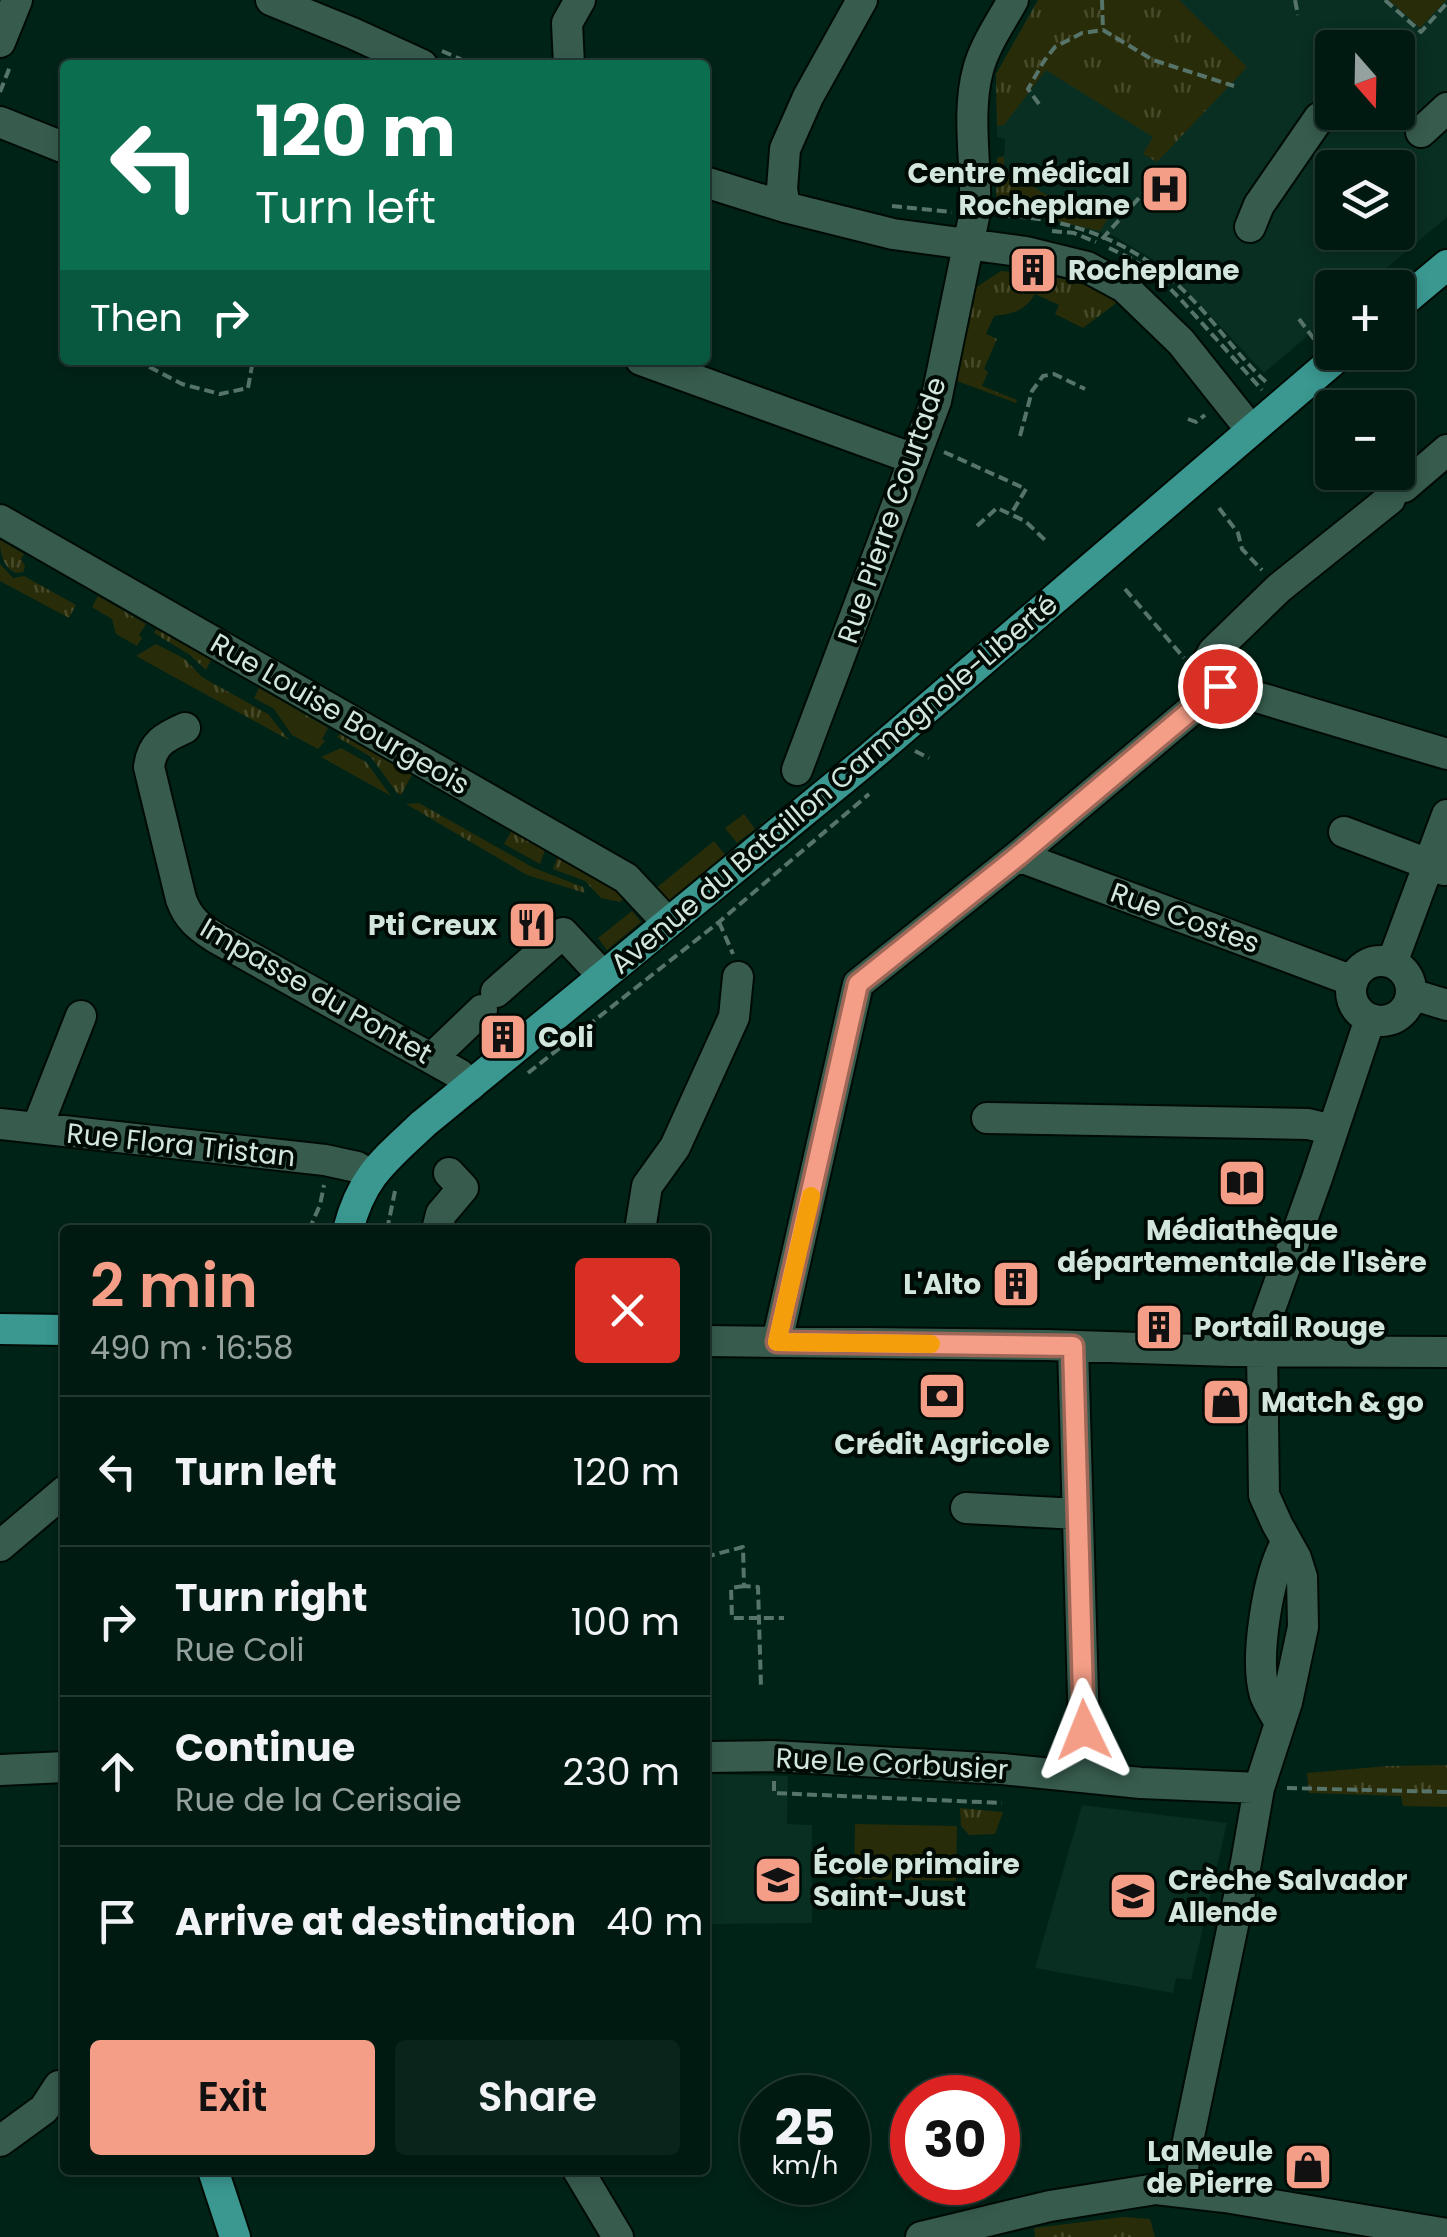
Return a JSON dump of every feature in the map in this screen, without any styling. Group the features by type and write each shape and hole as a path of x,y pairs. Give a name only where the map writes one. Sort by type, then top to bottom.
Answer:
{"main road":[{"path":"1415,292 1447,265"},
{"name":"Avenue du Bataillon Carmagnole-Liberté","path":"351,1217 370,1175 423,1124 868,759 1250,430 1315,365"},
{"path":"0,1329 60,1330"},
{"path":"215,2175 235,2237"}],"street":[{"path":"0,42 17,0"},
{"path":"271,0 411,60"},
{"path":"569,60 567,22 580,0"},
{"path":"784,207 785,149 808,97 862,0"},
{"name":"Rue Pierre Courtade","path":"798,770 936,401 973,221 973,105 978,70 1013,0"},
{"path":"1422,132 1447,108"},
{"path":"0,122 60,146"},
{"path":"1250,227 1259,204 1315,124"},
{"path":"710,184 784,207 894,234 1026,252 1087,267 1124,287 1181,342 1250,430"},
{"path":"656,365 918,450"},
{"path":"777,1342 858,984 1120,770 1214,674 1213,652 1279,588 1447,450"},
{"name":"Rue Louise Bourgeois","path":"0,520 626,878 668,924"},
{"path":"1214,674 1447,754"},
{"name":"Impasse du Pontet","path":"186,728 156,744 149,767 186,912 216,938 460,1074 470,1086"},
{"path":"1392,964 1438,868 1447,815"},
{"path":"1344,832 1438,868"},
{"name":"Rue Costes","path":"1018,856 1353,981"},
{"path":"432,1058 563,933 604,976"},
{"path":"1383,961 1392,964 1407,976 1411,994 1404,1011 1396,1017 1370,1019 1356,1007 1351,990 1353,981 1365,966 1383,961"},
{"path":"641,1225 647,1186 675,1148 734,1017 738,977"},
{"path":"1411,994 1447,1005"},
{"name":"Rue Flora Tristan","path":"37,1128 81,1016"},
{"path":"1181,2191 1261,1781 1294,1678 1303,1627 1302,1577 1264,1496 1262,1350 1266,1320 1370,1019"},
{"path":"987,1118 1308,1124 1332,1130"},
{"name":"Rue Flora Tristan","path":"0,1124 324,1160 357,1167 370,1175"},
{"name":"Rue Flora Tristan","path":"324,1160 351,1217"},
{"path":"438,1225 441,1214 463,1188 449,1173"},
{"path":"710,1340 1447,1352"},
{"path":"1073,1346 1084,1730 1081,1777"},
{"path":"0,1546 60,1495"},
{"path":"966,1508 1078,1514"},
{"name":"Rue Le Corbusier","path":"710,1757 773,1756 1002,1768 1184,1786 1261,1781"},
{"path":"0,1770 60,1767"},
{"path":"0,2140 44,2109 59,2086"},
{"path":"581,2175 618,2237"},
{"path":"921,2237 1050,2206 1156,2189 1447,2234"}],"path":[{"path":"1102,0 1103,30"},
{"path":"1295,0 1298,15"},
{"path":"1385,0 1421,32 1447,3"},
{"path":"1040,104 1028,89 1054,47 1082,33 1103,30 1153,60 1234,86"},
{"path":"1099,242 1157,178"},
{"path":"1299,319 1315,334"},
{"path":"146,365 182,384 220,394 248,388 252,365"},
{"path":"1020,436 1032,390 1043,376 1054,374 1085,389"},
{"path":"1188,419 1196,422 1210,411"},
{"path":"918,450 1026,489 1011,514"},
{"path":"977,526 997,508 1026,522 1046,540"},
{"path":"1219,508 1238,534 1242,549 1279,588"},
{"path":"1125,589 1189,664 1214,674"},
{"path":"719,922 736,960 738,977"},
{"path":"312,1225 324,1186 324,1160"},
{"path":"710,1556 743,1547 744,1586"},
{"path":"760,1687 759,1618 758,1586 731,1588 732,1618 759,1618 784,1618"},
{"path":"773,1768 774,1794 1002,1803"},
{"path":"1261,1781 1276,1778 1280,1788 1447,1792"}],"shaded area":[{"name":"Centre médical Rocheplane","path":"1038,0 1447,0 1447,217 1415,244 1415,150 1315,150 1315,250 1408,250 1384,270 1315,270 1315,330 1264,373 1165,267 1114,236 1035,216 996,211 997,158 1004,156 1005,139 997,137 996,74"},
{"path":"710,1774 788,1776 787,1824 812,1825 812,1923 710,1924"},
{"name":"Crèche Salvador Allende","path":"1082,1805 1227,1823 1191,1980 1176,1978 1173,1993 1035,1968"}],"green space":[{"path":"1038,0 1179,0 1247,67 1157,162 1143,154 1153,137 1046,70 1004,125 997,126 996,74"},
{"path":"1389,0 1446,0 1420,28"},
{"path":"1004,156 1004,170 1090,220 1099,209 1110,215 1100,231 996,211 997,158"},
{"path":"1001,271 1077,282 1119,301 1083,328 1055,314 1059,305 1035,294 1018,311 994,316 986,334 997,339 984,369 988,372 982,386 1017,400 1016,403 957,381 975,288"},
{"path":"0,540 24,554 23,572 16,573 5,564"},
{"path":"0,564 13,578 24,576 76,605 69,618 0,581"},
{"path":"98,596 146,624 137,646 116,634 112,619 92,607"},
{"path":"156,629 211,660 206,670 154,633"},
{"path":"156,644 185,659 202,677 268,714 289,740 136,656"},
{"path":"259,688 328,728 318,749 292,735 274,709 254,698"},
{"path":"340,734 412,775 401,795 371,757 337,737"},
{"path":"341,748 366,762 391,796 321,757"},
{"path":"419,803 534,868 583,887 585,893 527,875 406,804"},
{"path":"744,814 755,829 737,843 725,828"},
{"path":"512,830 545,850 540,864 504,844"},
{"path":"714,841 726,856 662,907 650,893"},
{"path":"558,856 626,897 620,902 601,898 585,881 553,869"},
{"path":"632,911 641,922 607,950 598,938"},
{"path":"1447,1765 1447,1807 1403,1806 1401,1796 1309,1793 1307,1773"},
{"path":"960,1808 1003,1812 995,1834 969,1835 961,1826"},
{"path":"855,1824 957,1826 956,1881 854,1879"},
{"path":"1123,2217 1150,2219 1155,2237 1035,2237 1034,2228"}],"slow traffic":[{"path":"811,1196 777,1342 931,1344"}],"place":[{"name":"Centre médical Rocheplane","path":"1165,189"},
{"name":"Rocheplane","path":"1033,270"},
{"name":"Pti Creux","path":"532,925"},
{"name":"Coli","path":"503,1037"},
{"name":"Médiathèque départementale de l'Isère","path":"1242,1183"},
{"name":"L'Alto","path":"1016,1284"},
{"name":"Portail Rouge","path":"1159,1327"},
{"name":"Crédit Agricole","path":"942,1396"},
{"name":"Match & go","path":"1226,1402"},
{"name":"École primaire Saint-Just","path":"778,1880"},
{"name":"Crèche Salvador Allende","path":"1133,1896"},
{"name":"La Meule de Pierre","path":"1308,2167"}],"route":[{"path":"1084,1730 1073,1346 777,1342 858,984 1220,686"}]}
